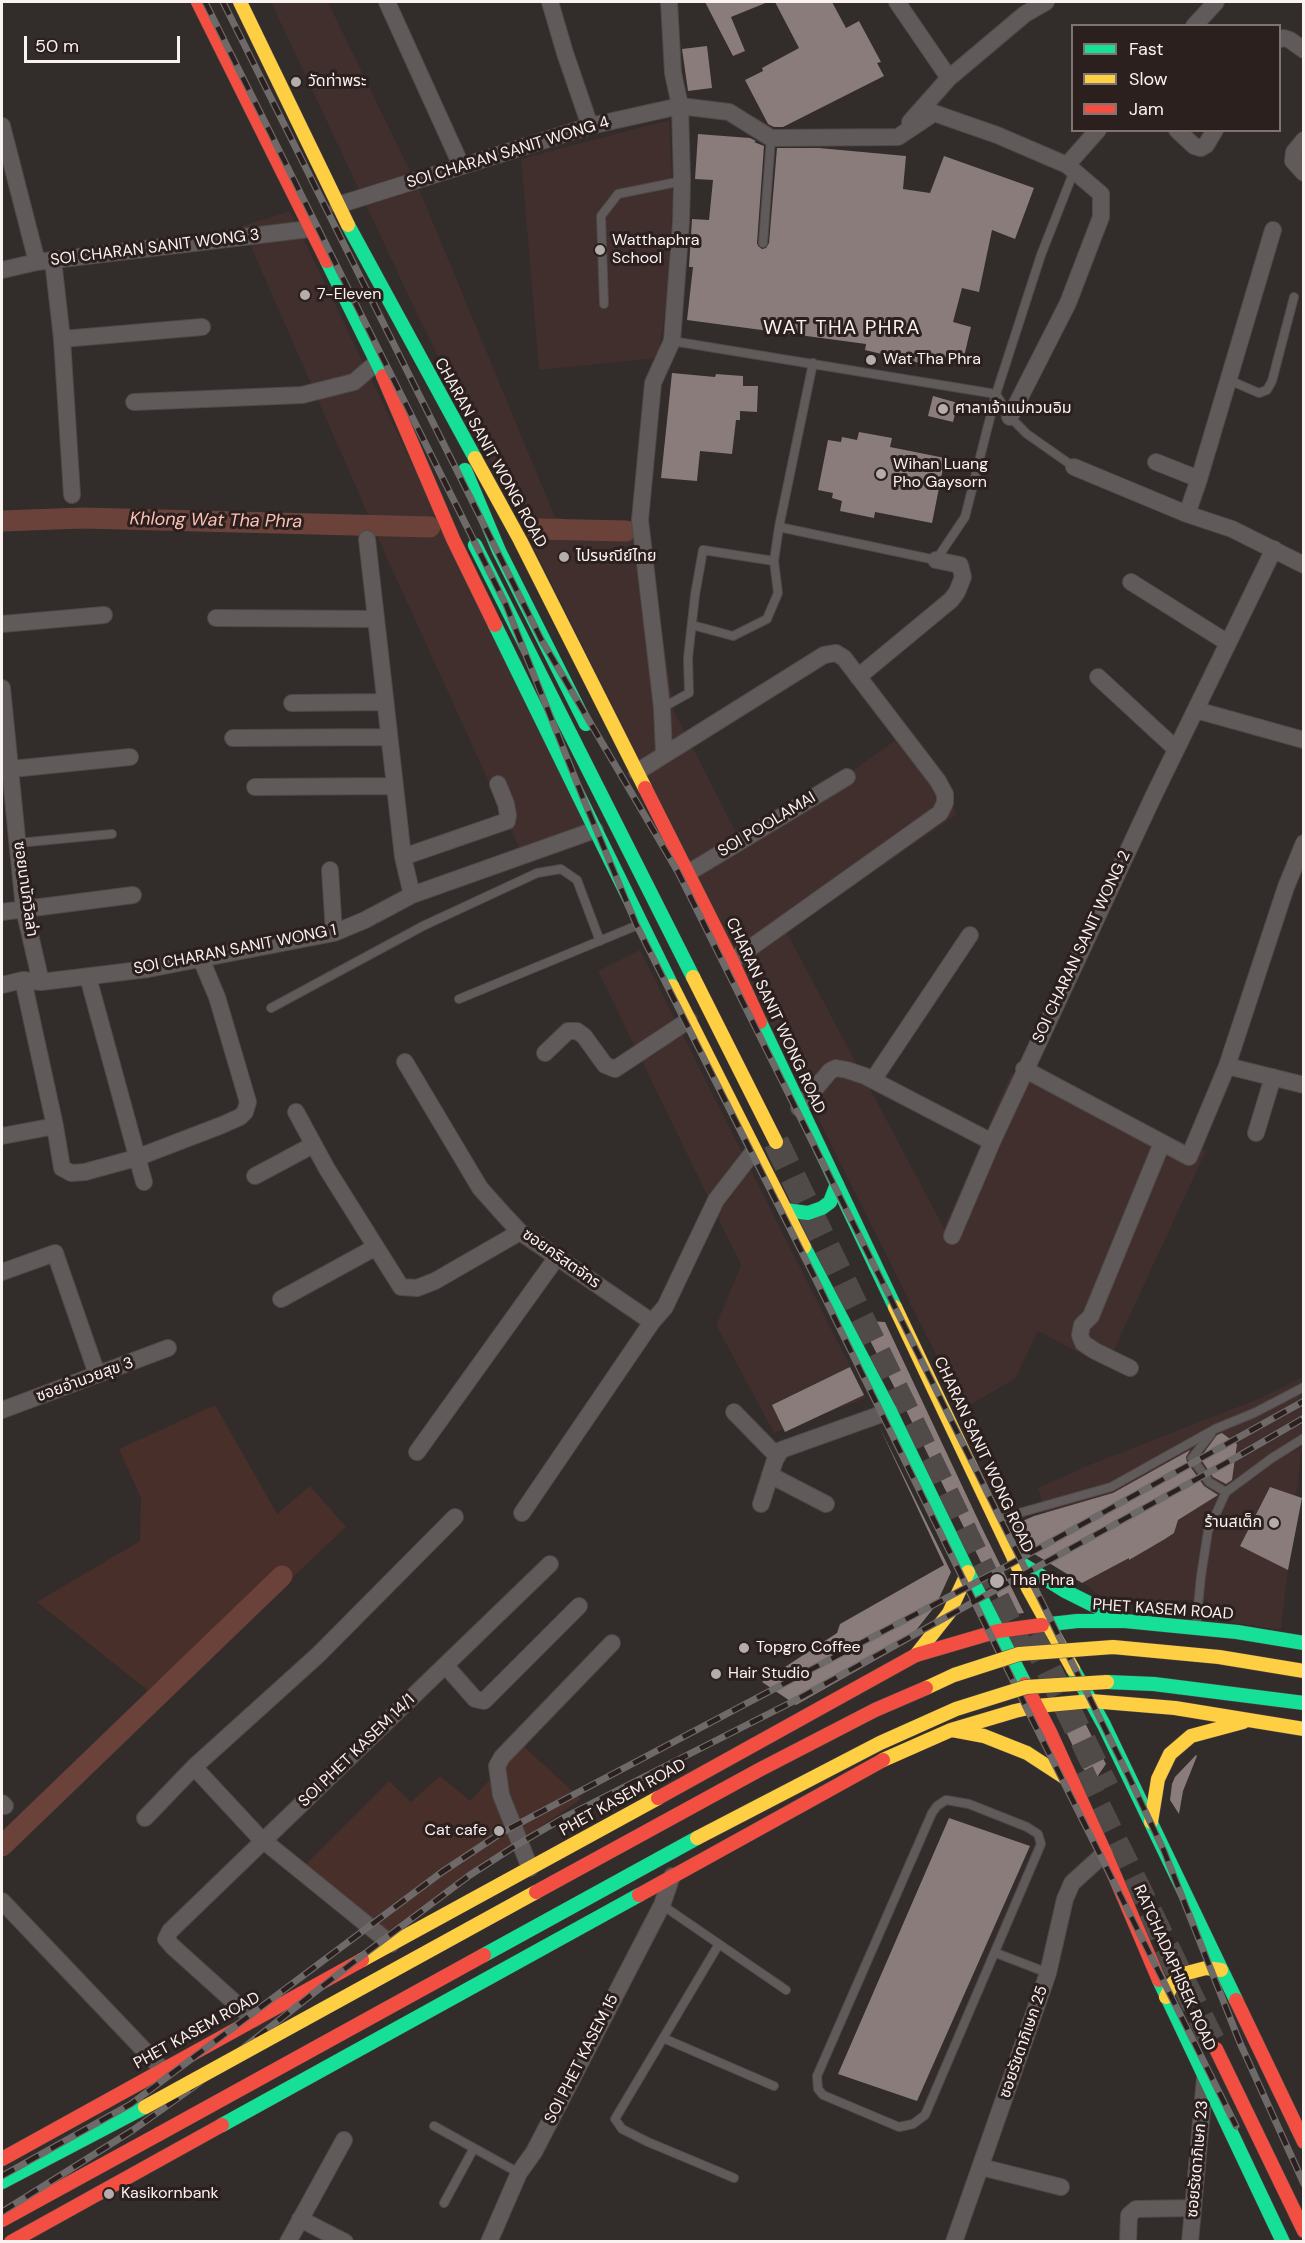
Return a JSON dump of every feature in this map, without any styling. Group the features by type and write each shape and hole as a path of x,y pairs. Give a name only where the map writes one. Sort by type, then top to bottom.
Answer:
{"main road":[{"path":"198,2 379,370 455,509"},
{"name":"CHARAN SANIT WONG ROAD","path":"240,2 338,205 415,351 520,540 688,873 732,961 799,1108 995,1520 1047,1623 1091,1701"},
{"name":"CHARAN SANIT WONG ROAD","path":"415,351 499,551 591,735"},
{"path":"379,370 453,539 595,830 754,1151 890,1412 1037,1706"},
{"path":"467,530 776,1142"},
{"path":"785,1210 808,1212 822,1208 831,1202 837,1184"},
{"path":"1014,1558 1065,1590 1125,1621"},
{"path":"916,1655 949,1613 968,1572"},
{"name":"PHET KASEM ROAD","path":"2,2159 916,1655 998,1631 1077,1621 1125,1621 1237,1632 1304,1643"},
{"path":"2,2182 145,2107 759,1770 875,1710 954,1675 1019,1654 1113,1647 1219,1657 1304,1671"},
{"path":"2,2220 687,1843 880,1743 956,1709 1026,1687 1098,1682 1154,1684 1304,1703"},
{"path":"1091,1701 1304,2142"},
{"path":"11,2241 33,2237 588,1921 880,1761 951,1730 1005,1713 1037,1706 1091,1701 1175,1708 1304,1729"},
{"name":"RATCHADAPHISEK ROAD","path":"1037,1706 1105,1853 1166,1997 1206,2076 1283,2241"},
{"path":"1151,1822 1158,1779 1170,1754 1191,1736 1253,1720"},
{"path":"951,1730 984,1736 1027,1753 1073,1783"},
{"path":"555,1855 590,1858 601,1865 609,1883 607,1897 588,1921"},
{"path":"1166,1997 1173,1983 1187,1973 1206,1968 1221,1970"},
{"name":"RATCHADAPHISEK ROAD","path":"1216,2049 1304,2231"}],"street":[{"path":"387,2 461,165"},
{"path":"550,2 590,126"},
{"path":"664,753 662,708 640,520 653,383 672,341 682,181 680,106 673,73 669,2"},
{"path":"897,2 949,78"},
{"path":"898,137 949,78 1022,8 1046,2"},
{"path":"1196,24 1216,2"},
{"path":"1281,39 1290,40 1304,50"},
{"name":"SOI CHARAN SANIT WONG 4","path":"338,205 590,126 680,106 729,112 771,138"},
{"path":"771,138 898,137 934,113 997,135 1071,168 1101,194 1101,217 1068,303 1010,417"},
{"path":"2,126 45,261 62,339 72,495"},
{"path":"1071,168 1097,132"},
{"path":"1179,132 1194,146 1201,148 1206,145 1214,132"},
{"path":"1304,140 1294,152 1293,161 1304,172"},
{"name":"SOI CHARAN SANIT WONG 3","path":"2,270 45,261 309,229"},
{"path":"1186,514 1199,479 1273,230"},
{"path":"62,339 202,327"},
{"path":"134,402 302,395 354,382 379,370"},
{"path":"1156,462 1199,479"},
{"path":"1074,467 1186,514 1232,529 1304,565"},
{"path":"367,539 403,857 412,895"},
{"name":"SOI CHARAN SANIT WONG 2","path":"952,1236 1024,1069 1274,549"},
{"path":"858,677 951,600 957,592 963,577 960,565 936,560"},
{"path":"1131,582 1228,643"},
{"path":"2,624 104,615"},
{"path":"216,618 376,619"},
{"path":"637,772 824,655 836,653 844,658 938,781 945,794 945,803 940,813 732,961"},
{"path":"1098,677 1176,749"},
{"name":"ซอยนานักวิลล่า","path":"2,688 5,770 18,843 24,909 41,982"},
{"path":"292,703 385,702"},
{"path":"1196,710 1304,740"},
{"path":"232,738 389,737"},
{"path":"5,770 130,757"},
{"name":"SOI POOLAMAI","path":"688,873 847,777"},
{"path":"403,857 507,821 506,804 498,784"},
{"path":"255,787 395,786"},
{"name":"SOI CHARAN SANIT WONG 1","path":"2,985 22,980 41,982 148,969 334,933 412,895 595,830"},
{"path":"1024,1069 1189,1157 1227,1066 1286,887 1304,843"},
{"path":"330,870 334,933"},
{"path":"2,912 133,895"},
{"path":"873,1080 970,935"},
{"path":"22,980 62,1167 71,1173 85,1172 136,1158 240,1117 247,1108 248,1102 217,997 201,959"},
{"path":"88,977 144,1182"},
{"path":"545,1053 568,1031 577,1031 584,1036 605,1065 615,1069 689,1020"},
{"name":"ซอยคริสตจักร","path":"405,1062 480,1188 520,1232 652,1322"},
{"path":"1227,1066 1304,1085"},
{"path":"799,1108 836,1068 873,1080 992,1142"},
{"path":"1256,1133 1273,1077"},
{"path":"296,1112 313,1145 402,1287 417,1288 435,1281 520,1232"},
{"path":"2,1137 55,1126"},
{"path":"1130,1368 1095,1351 1083,1343 1080,1335 1082,1324 1092,1316 1162,1143"},
{"path":"255,1176 313,1145"},
{"path":"522,1513 652,1322 665,1307 716,1200 754,1151"},
{"path":"280,1299 376,1247"},
{"path":"2,1272 56,1253 97,1374"},
{"path":"417,1452 557,1257"},
{"name":"ซอยอำนวยสุข 3","path":"2,1410 168,1348"},
{"path":"734,1412 777,1456"},
{"path":"761,1504 781,1450 890,1412"},
{"path":"770,1475 826,1504"},
{"path":"144,1818 194,1767 318,1655 455,1517"},
{"name":"SOI PHET KASEM 14/1","path":"253,2019 166,1939 170,1931 550,1564"},
{"path":"446,1666 475,1700 484,1701 579,1606"},
{"path":"530,1868 501,1795 497,1766 502,1757 612,1643"},
{"path":"194,1767 263,1840 391,1944"},
{"name":"ซอยรัชดาภิเษก 25","path":"954,2241 1048,1973 1065,1899 1072,1883 1105,1853"},
{"name":"SOI PHET KASEM 15","path":"489,2241 519,2173 534,2152 662,1905 673,1875"},
{"path":"2,1901 163,2070"},
{"name":"ซอยรัชดาภิเษก 23","path":"1190,2241 1206,2076"},
{"path":"288,2241 344,2140"},
{"path":"981,2167 1061,2187"},
{"path":"1128,2241 1129,2215 1136,2209 1193,2208"},
{"path":"300,2219 345,2241"}],"lane":[{"path":"763,243 771,138"},
{"path":"779,527 936,560 965,517 996,394 1071,168"},
{"path":"604,304 601,216 618,194 682,181"},
{"path":"1229,380 1259,393 1267,390 1272,381 1294,297"},
{"path":"672,341 996,394 1010,417 1027,434 1074,467"},
{"path":"692,625 733,636 767,619 778,593 774,561 779,527 813,363"},
{"path":"662,708 689,693 688,658 703,550 774,561"},
{"path":"18,843 112,834"},
{"path":"272,1008 423,926 537,873 561,869 577,880 600,941"},
{"path":"459,999 642,924"},
{"path":"995,1520 1111,1487 1215,1429 1254,1413 1304,1387"},
{"path":"1215,1429 1192,1458 1209,1482 1226,1492"},
{"path":"1196,1628 1208,1531 1226,1492 1304,1438"},
{"path":"946,1800 969,1804 1027,1827 1035,1831 1040,1838 1041,1846 996,1953 925,2115 918,2121 905,2127 899,2127 819,2092 817,2073 932,1813 946,1800"},
{"path":"662,1905 786,1990"},
{"path":"719,1944 615,2119 622,2129 648,2142 734,2178"},
{"path":"996,1953 1048,1973"},
{"path":"663,2038 774,2086"},
{"path":"434,2126 519,2173"},
{"path":"444,2203 474,2148"}],"shaded area":[{"path":"271,2 328,2 422,196 555,517 648,537 674,711 744,848 907,732 957,814 787,933 944,1228 1011,1074 1206,1151 1106,1367 1038,1331 1015,1379 963,1409 417,314"},
{"name":"Watthaphra School","path":"669,120 673,199 667,301 658,358 539,370 521,159"},
{"path":"290,211 587,826 519,848 386,556 242,226"},
{"path":"640,950 866,1398 774,1433 716,1325 741,1265 598,971"},
{"path":"1303,1377 1303,1444 1291,1453 1302,1447 1281,1630 1210,1619 1207,1600 1105,1600 1059,1563 1038,1488 1084,1467 1263,1397"},
{"path":"215,1405 277,1514 310,1486 346,1527 161,1701 37,1602 140,1541 141,1498 119,1449"},
{"path":"522,1745 581,1799 382,1936 300,1870 389,1781 411,1802 440,1776 470,1801"}],"building":[{"path":"705,2 768,2 731,17 745,51 733,56"},
{"path":"775,2 832,2 846,28 859,21 881,62 877,63 884,76 783,127 768,124 745,80 799,48"},
{"path":"707,46 712,88 688,91 682,49"},
{"path":"698,134 750,138 764,146 757,243 762,249 766,248 769,243 777,148 819,148 906,156 903,189 930,193 944,156 1034,188 1015,239 992,230 979,292 962,288 953,322 971,327 963,361 930,354 928,365 865,350 866,344 687,320 693,267 689,267 692,219 709,220 713,180 695,179"},
{"path":"672,373 715,377 716,374 743,376 743,386 758,386 757,412 740,411 740,420 736,420 732,454 700,451 697,481 661,478"},
{"name":"ศาลาเจ้าแม่กวนอิม","path":"933,396 958,403 953,422 928,416"},
{"name":"Wihan Luang Pho Gaysorn","path":"859,432 892,438 890,447 945,458 932,523 875,512 874,518 840,511 842,501 832,498 833,493 818,490 828,440 841,442 842,437 857,440"},
{"path":"869,1321 885,1322 1024,1613 1007,1615 864,1329"},
{"path":"850,1367 864,1395 785,1432 772,1405"},
{"path":"879,1426 951,1572 936,1605 906,1643 796,1705 762,1682 837,1633 840,1624 944,1565"},
{"path":"1222,1433 1237,1444 1232,1480 1226,1484 1213,1477 1200,1458 1217,1435"},
{"path":"1190,1450 1186,1457 1187,1462 1204,1486 1218,1495 1178,1520 1174,1533 1165,1539 1082,1583 1026,1549 1012,1522 1018,1523 1034,1516 1113,1493"},
{"name":"ร้านสเต็ก","path":"1270,1487 1302,1498 1288,1570 1240,1546"},
{"path":"1082,1717 1106,1764 1097,1777 1087,1776 1060,1719"},
{"path":"1196,1755 1183,1791 1179,1814 1170,1800 1172,1784 1175,1777"},
{"path":"949,1818 1030,1846 917,2101 838,2074"}],"waterway":[{"name":"Khlong Wat Tha Phra","path":"2,521 83,518 430,527"},
{"name":"Khlong Wat Tha Phra","path":"538,529 626,531"},
{"path":"2,1846 282,1576"}],"tunnel":[{"path":"776,1142 1020,1647"},
{"path":"1032,1635 1106,1788"},
{"path":"1081,1772 1216,2049"}],"railway":[{"path":"205,2 506,605 636,924 814,1276 1236,2126"},
{"path":"223,2 541,639 678,872 1128,1775 1164,1851 1240,2043 1304,2184"},
{"path":"2,2176 131,2104 442,1872 501,1833 1007,1566 1304,1401"},
{"path":"2,2212 133,2130 192,2088 351,1964 470,1875 515,1846 565,1817 792,1702 1304,1418"}],"traffic: fast":[{"path":"348,225 475,458"},
{"path":"327,261 390,389"},
{"path":"465,470 499,551 586,724"},
{"path":"475,545 693,977"},
{"path":"495,625 672,986"},
{"path":"760,1022 895,1307"},
{"path":"785,1210 808,1213 822,1208 830,1202 837,1184"},
{"path":"804,1247 890,1411 1025,1684"},
{"path":"1014,1559 1065,1591 1121,1619"},
{"path":"1042,1625 1077,1621 1125,1621 1237,1632 1304,1643"},
{"path":"1073,1669 1104,1725 1236,2000"},
{"path":"1107,1682 1154,1684 1304,1703"},
{"path":"484,1955 697,1838"},
{"path":"222,2125 639,1895"},
{"path":"1159,1980 1283,2242"},
{"path":"2,2182 145,2107"}],"traffic: slow":[{"path":"240,2 348,225"},
{"path":"475,458 520,540 645,788"},
{"path":"693,977 776,1142"},
{"path":"672,986 804,1247"},
{"path":"895,1307 1028,1588 1073,1669"},
{"path":"916,1655 949,1613 968,1572"},
{"path":"926,1688 954,1675 1019,1654 1113,1647 1219,1657 1304,1671"},
{"path":"697,1838 880,1743 956,1709 1026,1687 1107,1682"},
{"path":"883,1760 951,1730 1015,1711 1037,1706 1091,1701 1175,1708 1304,1729"},
{"path":"1151,1822 1158,1779 1170,1754 1191,1736 1243,1722"},
{"path":"952,1730 984,1736 1027,1753 1073,1783"},
{"path":"362,1960 658,1798"},
{"path":"145,2107 536,1892"},
{"path":"1166,1997 1173,1983 1187,1973 1206,1968 1221,1970"}],"traffic: jam":[{"path":"198,2 327,261"},
{"path":"383,376 453,539 495,625"},
{"path":"645,788 760,1022"},
{"path":"658,1798 916,1655 998,1631 1042,1625"},
{"path":"1025,1684 1050,1732 1105,1853 1159,1980"},
{"path":"536,1892 759,1770 875,1710 926,1688"},
{"path":"639,1895 883,1760"},
{"path":"159,2134 484,1955"},
{"path":"2,2159 362,1960"},
{"path":"1236,2000 1304,2142"},
{"path":"1216,2049 1304,2231"},
{"path":"11,2242 222,2125"},
{"path":"2,2220 159,2134"}],"place":[{"name":"วัดท่าพระ","path":"296,82"},
{"name":"Watthaphra School","path":"600,250"},
{"name":"7-Eleven","path":"305,295"},
{"name":"Wat Tha Phra","path":"871,360"},
{"name":"ศาลาเจ้าแม่กวนอิม","path":"943,409"},
{"name":"Wihan Luang Pho Gaysorn","path":"881,474"},
{"name":"ไปรษณีย์ไทย","path":"564,557"},
{"name":"ร้านสเต็ก","path":"1274,1523"},
{"name":"Tha Phra","path":"997,1581"},
{"name":"Topgro Coffee","path":"744,1648"},
{"name":"Hair Studio","path":"716,1674"},
{"name":"Cat cafe","path":"499,1831"},
{"name":"Kasikornbank","path":"109,2194"}],"district":[{"name":"WAT THA PHRA","path":"842,329"}]}
